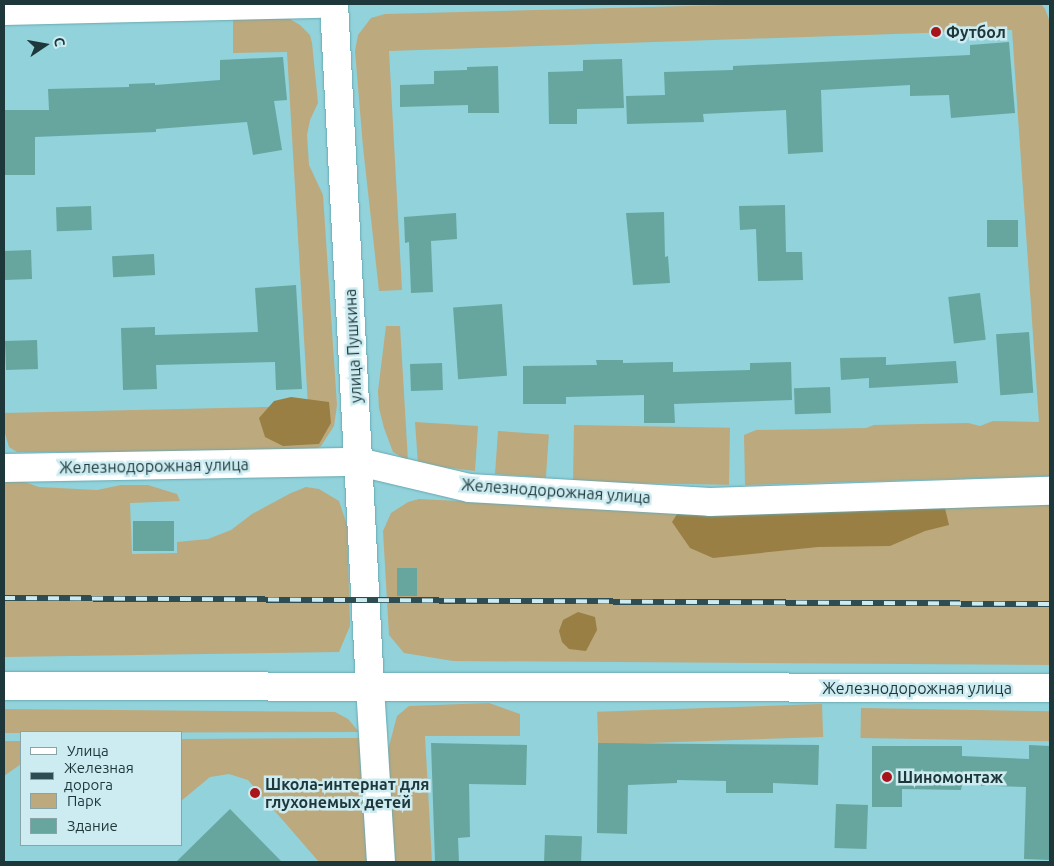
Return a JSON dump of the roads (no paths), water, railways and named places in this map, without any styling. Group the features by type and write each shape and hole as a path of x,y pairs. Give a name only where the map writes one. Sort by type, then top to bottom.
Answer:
{"main road":[{"path":"4,11 320,4"},
{"name":"улица Пушкина","path":"334,4 359,462 364,601 381,862"},
{"name":"Железнодорожная улица","path":"4,468 359,462 469,488 710,502 1050,491"},
{"name":"Железнодорожная улица","path":"4,686 1050,688"}],"railway":[{"path":"4,598 1050,604"}],"place":[{"name":"Футбол","path":"936,32"},
{"name":"Шиномонтаж","path":"887,777"},
{"name":"Школа-интернат для глухонемых детей","path":"255,793"}]}
